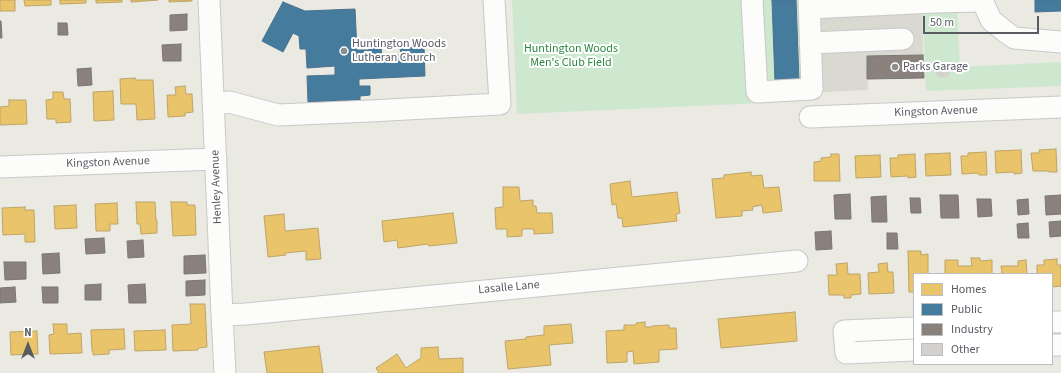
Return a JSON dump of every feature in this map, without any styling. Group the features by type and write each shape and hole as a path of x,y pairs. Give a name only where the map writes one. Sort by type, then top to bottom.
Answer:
{"street":[{"name":"Henley Avenue","path":"209,0 225,373"},
{"path":"214,104 229,102 278,114 500,104 494,0"},
{"path":"752,0 757,92 812,88 809,4 982,1 991,20 1014,38 1061,42"},
{"path":"810,43 903,39"},
{"name":"Kingston Avenue","path":"810,117 1061,107"},
{"name":"Kingston Avenue","path":"0,167 216,159"},
{"name":"Lasalle Lane","path":"222,315 246,314 797,261"},
{"path":"913,328 844,331 846,353 913,350"}],"shaded area":[{"path":"796,0 922,0 923,55 867,56 868,90 806,93"}],"green space":[{"name":"Huntington Woods Men's Club Field","path":"512,0 802,0 806,101 517,114"},
{"path":"957,11 960,67 1061,62 1061,86 926,91 923,12"}],"building: Homes":[{"path":"0,0 15,0 15,11 0,11"},
{"path":"24,0 51,0 51,5 25,6"},
{"path":"60,0 86,0 86,3 60,4"},
{"path":"96,0 122,0 122,2 96,3"},
{"path":"131,0 158,0 131,2"},
{"path":"169,0 192,0 192,1 169,2"},
{"path":"135,78 135,80 153,80 155,119 137,120 136,104 121,104 120,79"},
{"path":"185,86 186,94 192,94 193,112 185,113 185,116 168,117 167,95 176,95 175,87"},
{"path":"113,91 114,120 94,121 93,92"},
{"path":"53,92 63,92 64,99 70,99 71,122 56,123 56,119 47,119 46,100 53,99"},
{"path":"9,100 26,100 27,124 0,125 0,107 9,106"},
{"path":"1056,149 1057,172 1033,171 1031,153 1039,153 1039,150"},
{"path":"1021,150 1022,173 996,173 995,151"},
{"path":"986,152 987,175 979,175 978,173 962,174 961,156 968,156 968,153"},
{"path":"950,153 951,175 926,176 925,154"},
{"path":"831,154 839,154 840,181 814,181 814,162 821,161 821,158 831,157"},
{"path":"915,154 916,177 891,177 890,158 898,158 898,155"},
{"path":"880,155 881,177 856,178 855,156"},
{"path":"751,172 751,176 762,175 764,188 779,187 782,211 763,213 762,205 752,207 753,210 742,211 742,216 716,218 712,179 724,178 724,175"},
{"path":"630,181 632,197 677,192 680,213 676,214 677,221 623,227 622,218 618,218 616,204 612,205 610,184"},
{"path":"503,187 519,187 520,201 533,200 533,206 536,206 537,213 552,213 553,233 534,234 534,229 522,229 522,236 507,237 507,229 496,229 495,208 503,207"},
{"path":"136,202 155,202 157,233 141,234 140,224 137,224"},
{"path":"171,202 187,202 187,205 195,205 196,235 173,236"},
{"path":"117,203 118,224 110,224 110,231 96,231 95,204"},
{"path":"76,205 77,228 55,229 54,206"},
{"path":"25,207 25,210 34,210 35,242 25,242 25,234 3,235 2,208"},
{"path":"453,213 457,243 429,246 428,244 398,248 397,240 384,242 382,221"},
{"path":"284,214 285,231 318,228 321,259 306,260 306,251 285,253 286,255 268,257 264,216"},
{"path":"908,251 921,251 921,255 928,254 928,273 913,273 913,292 909,292"},
{"path":"971,258 980,258 980,261 992,260 992,273 945,273 945,260 958,260 958,266 972,266"},
{"path":"1057,259 1057,265 1061,265 1061,286 1053,287 1053,273 1037,273 1037,265 1044,265 1044,260"},
{"path":"1026,260 1027,273 1002,273 1001,266 1018,266 1018,261"},
{"path":"847,263 848,274 860,274 861,294 851,295 851,298 844,298 844,295 829,295 828,275 837,275 836,264"},
{"path":"887,263 888,272 893,272 894,293 869,294 868,273 879,272 878,264"},
{"path":"190,304 205,304 207,347 198,348 198,350 173,351 172,325 191,324"},
{"path":"795,312 797,341 721,348 718,319"},
{"path":"645,322 645,327 669,325 669,328 676,328 677,349 659,350 659,362 634,364 633,351 627,352 627,362 607,363 606,331 624,330 624,325 636,325 636,323"},
{"path":"53,324 67,324 67,334 81,333 82,353 50,354 49,335 54,334"},
{"path":"571,324 573,343 549,345 551,365 508,369 505,341 526,339 526,337 544,335 544,326"},
{"path":"124,329 125,349 109,350 109,354 93,355 91,330"},
{"path":"165,330 166,350 135,351 134,331"},
{"path":"37,331 38,354 11,355 10,332"},
{"path":"319,346 323,373 267,373 264,352"},
{"path":"438,347 439,359 463,358 463,373 379,373 376,368 397,354 406,368 421,358 421,348"}],"building: Public":[{"path":"772,0 796,0 799,81 775,82"},
{"path":"1035,0 1061,0 1061,11 1035,12"},
{"name":"Huntington Woods Lutheran Church","path":"283,2 305,11 355,9 357,50 369,50 369,47 381,46 382,56 401,55 400,48 424,47 425,76 359,79 359,86 370,86 370,95 360,96 360,100 308,102 307,76 335,75 335,66 307,68 306,49 300,49 299,36 293,33 283,52 262,41"}],"building: Industry":[{"path":"187,14 187,30 170,31 170,15"},
{"path":"1,21 2,38 0,38"},
{"path":"58,23 67,23 68,35 58,35"},
{"path":"181,44 181,61 163,61 162,45"},
{"name":"Parks Garage","path":"923,55 924,78 867,79 867,56"},
{"path":"91,68 92,85 78,86 77,69"},
{"path":"850,194 851,219 835,219 834,195"},
{"path":"940,195 958,195 959,218 941,218"},
{"path":"1061,195 1061,214 1046,215 1045,196"},
{"path":"886,196 887,222 872,222 871,197"},
{"path":"910,198 920,198 921,213 911,213"},
{"path":"977,199 991,199 992,216 978,217"},
{"path":"1028,199 1029,214 1018,215 1017,200"},
{"path":"1061,221 1061,236 1050,237 1049,222"},
{"path":"1028,223 1029,238 1018,238 1017,224"},
{"path":"831,231 832,249 816,250 815,232"},
{"path":"887,233 897,233 898,249 887,249"},
{"path":"104,238 105,253 86,254 85,239"},
{"path":"143,240 144,257 128,258 127,241"},
{"path":"59,253 60,273 43,274 42,254"},
{"path":"205,255 206,273 184,274 184,256"},
{"path":"4,262 26,262 26,279 5,280"},
{"path":"205,280 205,295 186,296 186,281"},
{"path":"101,284 101,300 85,300 85,285"},
{"path":"145,284 146,303 129,303 128,285"},
{"path":"15,287 16,302 0,303 0,288"},
{"path":"42,287 58,287 58,303 43,303"}],"building: Other":[{"path":"938,63 946,63 951,70 947,77 938,77 934,70"}],"place":[{"name":"Huntington Woods Lutheran Church","path":"344,51"},
{"name":"Parks Garage","path":"895,67"}]}
